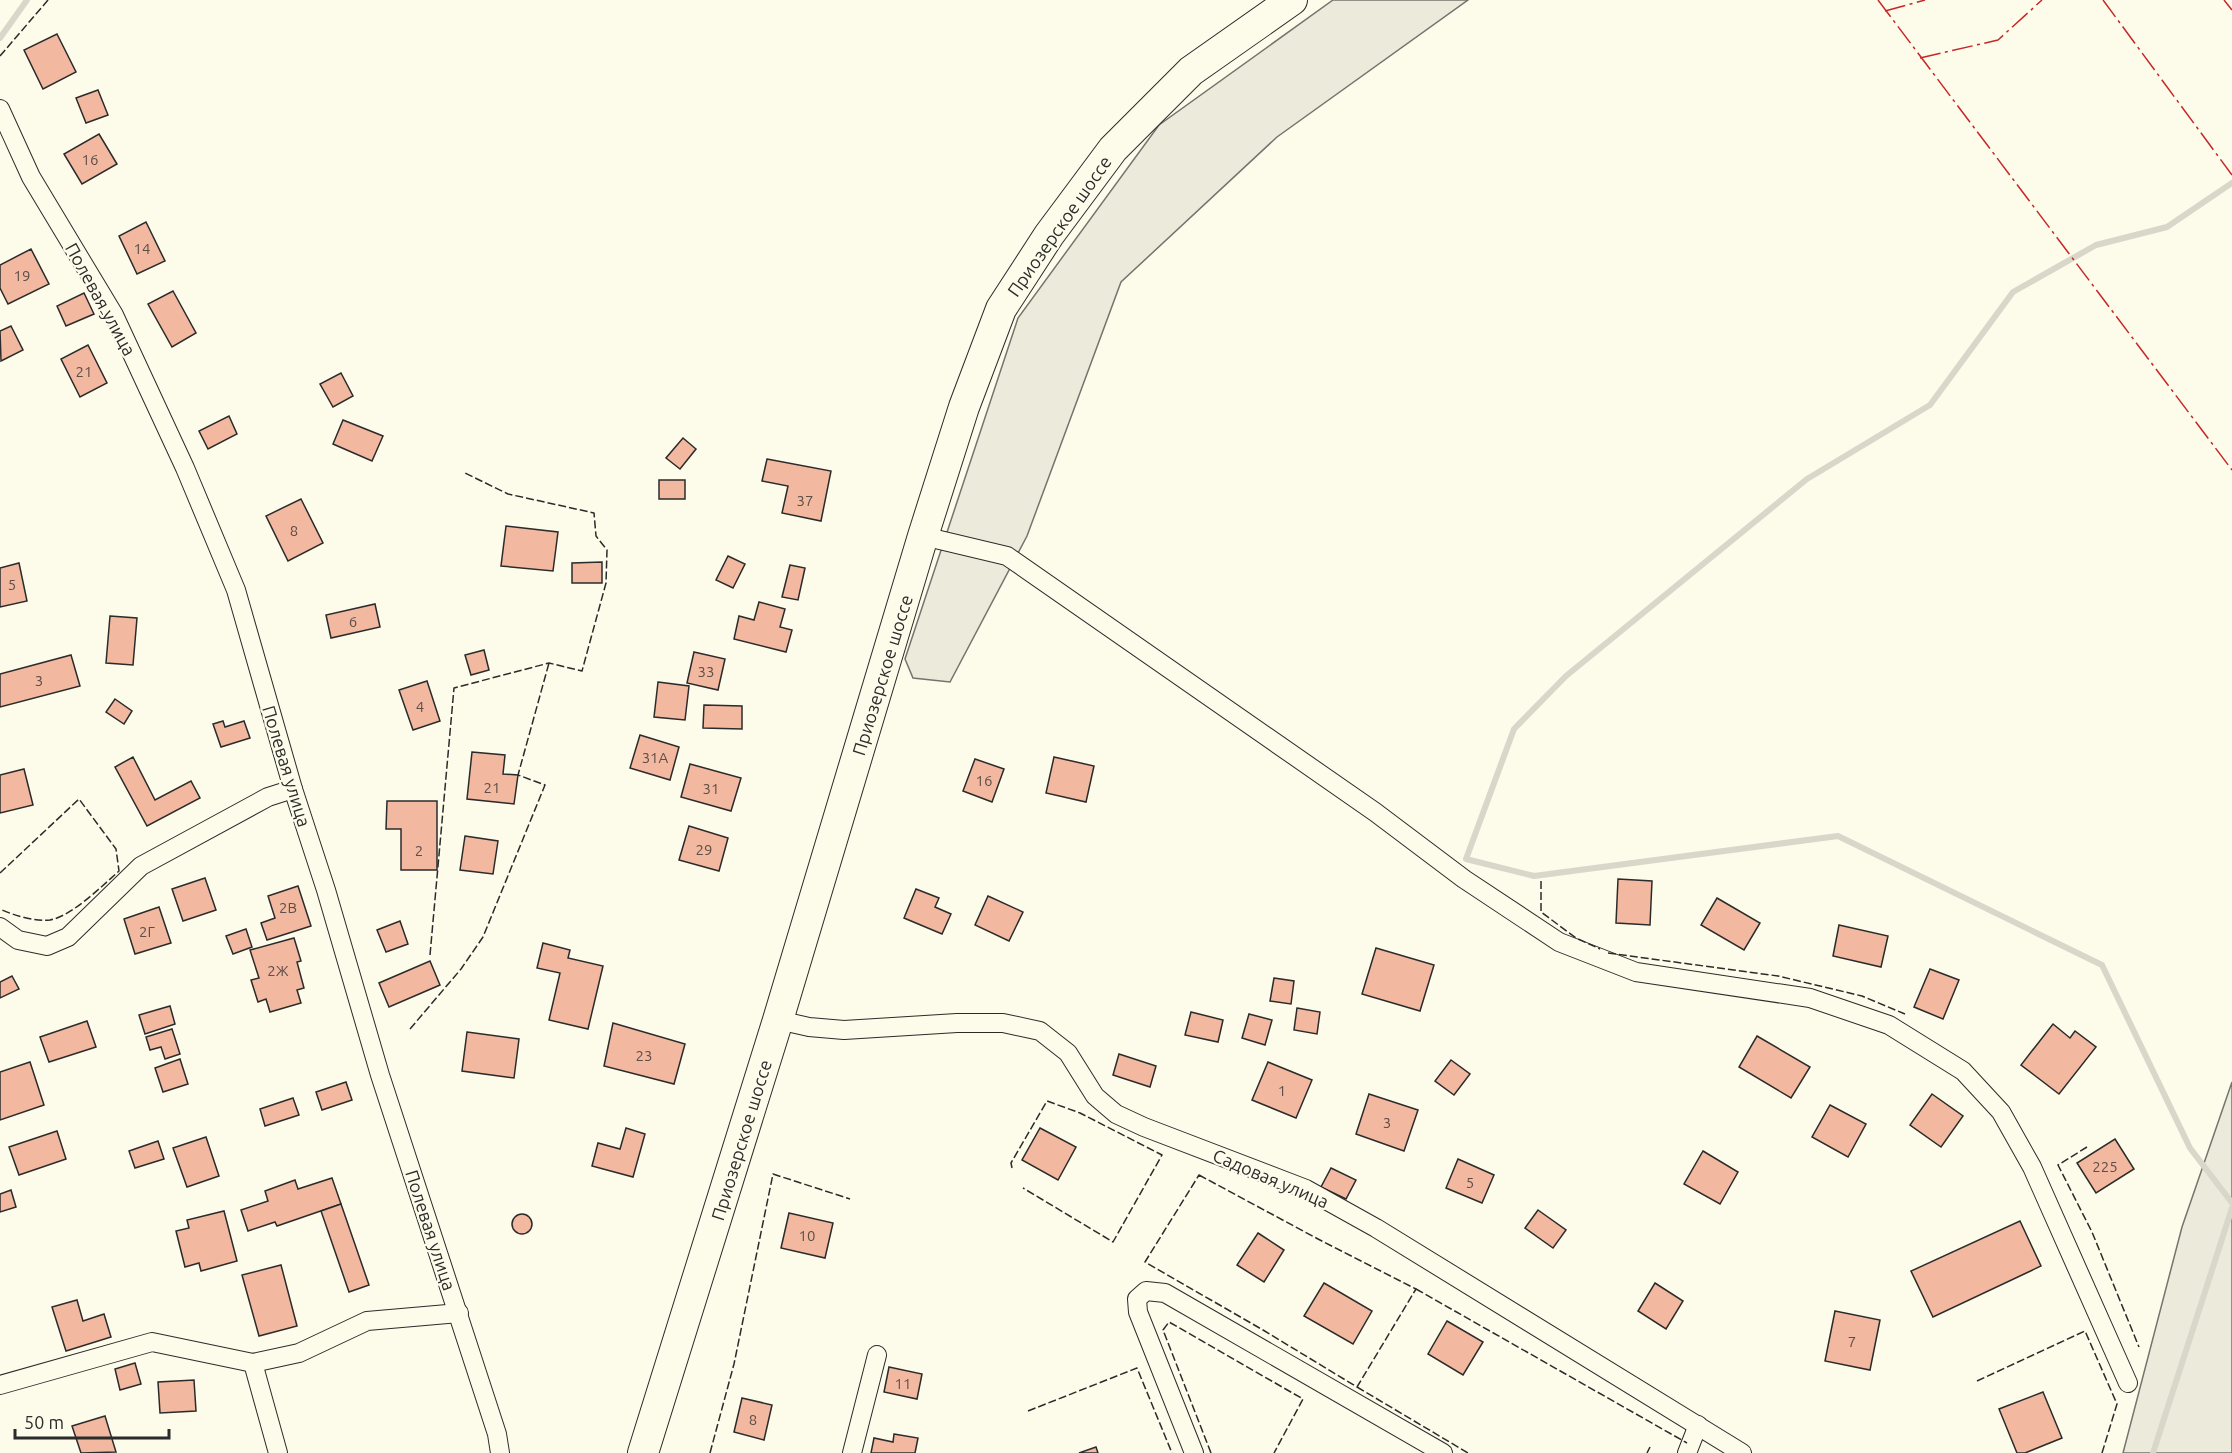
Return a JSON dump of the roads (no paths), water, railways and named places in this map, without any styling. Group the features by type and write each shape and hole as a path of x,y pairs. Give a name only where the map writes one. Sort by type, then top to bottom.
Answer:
{"main road":[{"name":"Приозерское шоссе","path":"643,1453 778,1020 923,536 964,407 1001,309 1049,235 1113,149 1191,71 1292,0"}],"street":[{"name":"Полевая улица","path":"0,109 31,177 114,315 189,478 236,590 293,789 326,890 380,1075 459,1313 497,1434 500,1453"},
{"path":"923,536 1007,556 1375,812 1464,879 1559,942 1636,972 1810,998 1889,1025 1963,1071 2001,1113 2032,1167 2128,1383"},
{"path":"0,927 18,940 47,946 68,937 141,866 268,797 293,789"},
{"name":"Садовая улица","path":"778,1020 809,1027 844,1030 957,1023 1003,1023 1040,1031 1068,1053 1095,1096 1116,1114 1306,1190 1376,1228 1742,1453"},
{"path":"1194,1453 1138,1312 1137,1299 1146,1291 1165,1293 1443,1453"},
{"path":"0,1385 152,1342 253,1363 299,1353 368,1321 459,1313"},
{"path":"852,1453 877,1355"},
{"path":"253,1363 278,1453"},
{"path":"1687,1453 1698,1425"}],"waterway":[{"path":"0,38 27,0"},
{"path":"2232,183 2167,227 2096,245 2013,292 1930,405 1807,479 1566,676 1514,729 1466,859 1534,876 1838,836 2102,965 2190,1148 2232,1203"},
{"path":"2153,1453 2232,1208"}]}
